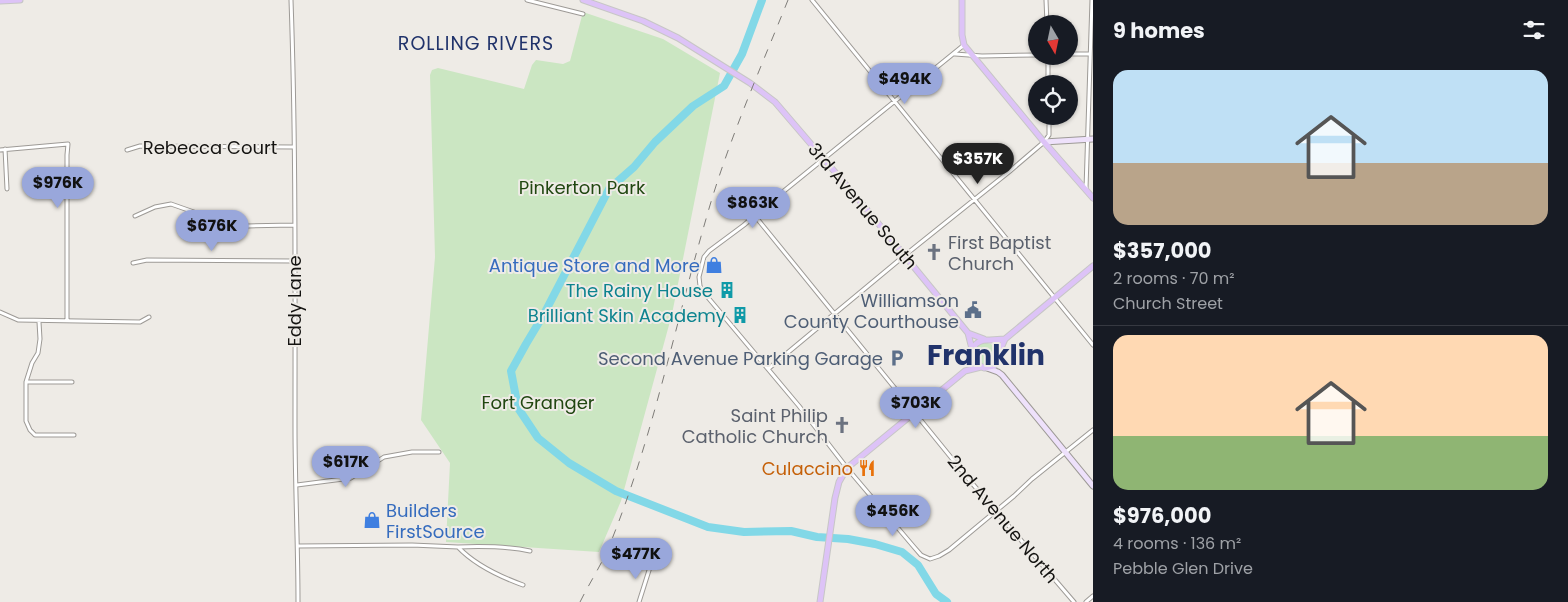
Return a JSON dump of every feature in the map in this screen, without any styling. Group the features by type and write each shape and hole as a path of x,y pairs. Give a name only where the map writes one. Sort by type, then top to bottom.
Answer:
{"main road":[{"path":"0,1 20,0"},
{"name":"3rd Avenue South","path":"584,0 643,21 678,38 752,84 775,102 968,333 972,350"},
{"path":"962,0 962,35 964,44 1044,142 1093,198"},
{"path":"1044,142 1090,139"},
{"path":"1002,375 999,368 999,360 1004,339 1093,266"},
{"path":"968,333 989,340 997,345 1000,352"},
{"path":"980,367 975,364 972,357 972,350 977,342 1004,339"},
{"path":"965,371 972,357"},
{"path":"987,368 994,366 999,360"},
{"path":"820,602 832,515 839,482 847,468 965,371 980,367 995,370 1002,375 1093,486"}],"street":[{"name":"Eddy Lane","path":"291,0 298,602"},
{"path":"527,0 583,14"},
{"path":"812,0 1093,344"},
{"path":"1046,0 1047,15"},
{"path":"1086,189 1090,139 1092,0"},
{"path":"964,44 755,216 709,251 704,257 699,277 700,286 847,468 921,555 930,559 949,550 1093,430"},
{"path":"954,54 982,56 1028,55"},
{"path":"1078,54 1090,54"},
{"path":"768,369 1044,142 1050,135 1049,125"},
{"path":"0,150 68,144 66,155 67,321"},
{"name":"Rebecca Court","path":"127,150 140,146 294,147"},
{"path":"5,149 7,189"},
{"path":"135,216 154,206 171,204 228,224 248,226 294,225"},
{"name":"2nd Avenue North","path":"755,216 914,412 1074,602"},
{"path":"133,263 147,260 294,261"},
{"path":"0,312 18,320 39,322 140,322 149,317"},
{"path":"39,322 40,338 38,353 32,363 26,382 26,421 30,430 35,435 74,435"},
{"path":"26,382 72,382"},
{"path":"296,486 351,478 384,457 412,452 439,452"},
{"path":"298,546 488,546 530,551"},
{"path":"458,547 466,555 485,567 523,584"},
{"path":"638,602 651,564"},
{"path":"1086,602 1093,596"}],"green space":[{"path":"583,12 663,39 720,73 672,314 621,501 599,552 446,542 450,463 421,420 435,257 430,75 432,70 438,68 524,89 532,65 536,60 563,64 570,61"},
{"path":"986,343 994,346 997,354 994,362 986,365 978,362 975,354 978,346"}],"waterway":[{"path":"762,0 742,54 724,86 693,106 655,142 634,167 609,189 544,314 511,371 518,408 538,438 569,463 616,491 708,527 744,532 791,531 817,537 848,539 875,544 902,552 918,565 936,594 947,602"}],"railway":[{"path":"580,602 602,562 624,509 662,385 714,191 744,108 788,0"}],"place":[{"name":"First Baptist Church","path":"934,252"},
{"name":"Antique Store and More","path":"714,265"},
{"name":"The Rainy House","path":"727,290"},
{"name":"Williamson County Courthouse","path":"973,310"},
{"name":"Brilliant Skin Academy","path":"740,315"},
{"name":"Second Avenue Parking Garage","path":"897,358"},
{"name":"Saint Philip Catholic Church","path":"842,425"},
{"name":"Culaccino","path":"867,468"},
{"name":"Builders FirstSource","path":"372,520"}],"district":[{"name":"ROLLING RIVERS","path":"476,43"},
{"name":"Franklin","path":"986,355"}],"park label":[{"name":"Pinkerton Park","path":"582,187"},
{"name":"Fort Granger","path":"538,402"}]}
